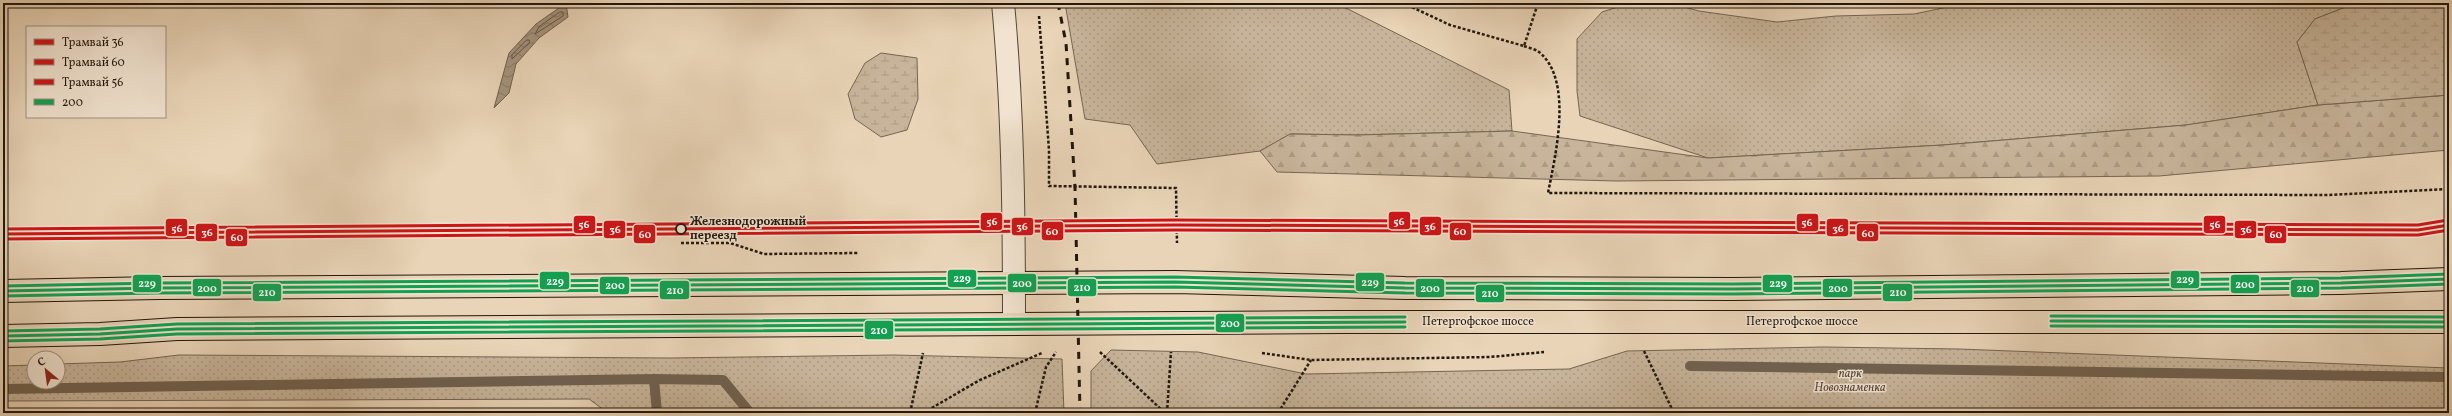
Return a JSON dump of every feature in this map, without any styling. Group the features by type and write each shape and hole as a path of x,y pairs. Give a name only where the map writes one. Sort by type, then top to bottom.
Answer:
{"main road":[{"path":"3,291 158,288 1014,282 1175,282 1405,288 1733,289 2341,283 2449,279"},
{"name":"Петергофское шоссе","path":"3,336 100,334 185,329 1014,324 2449,322"}],"street":[{"path":"1003,3 1010,68 1013,152 1014,324"}],"path":[{"path":"1403,3 1450,25 1524,46 1539,52 1550,67 1558,89 1560,117 1548,193 2327,195 2449,189"},
{"path":"1524,46 1538,3"},
{"path":"1039,16 1049,150 1049,186 1176,188 1177,243"},
{"path":"681,243 730,243 764,254 863,253"},
{"path":"1641,344 1674,413"},
{"path":"1035,413 1046,368 1059,346 1052,349"},
{"path":"1166,413 1172,348"},
{"path":"1097,350 1166,413"},
{"path":"910,413 923,351"},
{"path":"923,413 980,380 1046,352"},
{"path":"1257,352 1311,360 1490,357 1545,352"},
{"path":"1278,413 1311,360"}],"green space":[{"path":"1065,3 1336,3 1509,90 1512,131 1357,135 1291,134 1260,151 1157,164 1130,125 1085,119"},
{"path":"1630,3 1670,3 1699,11 1777,22 1836,16 1914,14 1967,3 2356,3 2315,19 2297,42 2318,105 2186,125 1943,145 1708,158 1580,116 1577,91 1577,39 1602,12"},
{"path":"2356,3 2449,3 2449,95 2318,105 2297,42 2315,19"},
{"path":"881,53 917,58 918,99 907,130 881,137 855,119 848,94 865,63"},
{"path":"2449,95 2449,150 2159,176 1616,181 1277,172 1260,151 1290,134 1357,135 1512,131 1708,158 1943,145 2186,125 2318,105"},
{"name":"парк Новознаменка","path":"1823,347 1959,349 2449,368 2449,413 1091,413 1091,371 1111,350 1198,352 1306,374 1569,369 1627,351"},
{"path":"179,355 670,358 894,355 1062,359 1064,413 608,413 589,399 3,401 3,366 26,365 26,390 66,390 66,364 120,362"}],"water":[{"path":"566,3 568,17 539,38 516,64 509,93 494,108 509,53 536,24"}],"waterway":[{"path":"1690,366 2449,377"},
{"path":"654,379 657,413"},
{"path":"3,389 654,379 723,380 750,413"}],"railway":[{"path":"1058,3 1066,43 1075,187 1080,413"}],"tram line":[{"name":"56","path":"3,229 1177,220 2418,225 2448,220"},
{"name":"36","path":"3,234 1177,225 2418,230 2449,225"},
{"name":"60","path":"3,239 1177,230 2418,235 2449,230"}],"transit line":[{"name":"229","path":"3,286 158,283 1175,277 1405,283 1733,284 2341,278 2449,274"},
{"name":"200","path":"3,291 158,288 1175,282 1405,288 1733,289 2341,283 2449,279"},
{"name":"210","path":"3,296 158,293 1175,287 1405,293 1733,294 2341,288 2449,284"},
{"name":"229","path":"2051,316 2449,317"},
{"name":"229","path":"3,331 100,329 177,324 1405,317"},
{"name":"200","path":"2051,321 2449,322"},
{"name":"200","path":"3,336 100,334 177,329 1405,322"},
{"name":"210","path":"2051,326 2449,327"},
{"name":"210","path":"3,341 100,339 177,334 1405,327"}],"place":[{"name":"Железнодорожный переезд","path":"681,229"}]}
